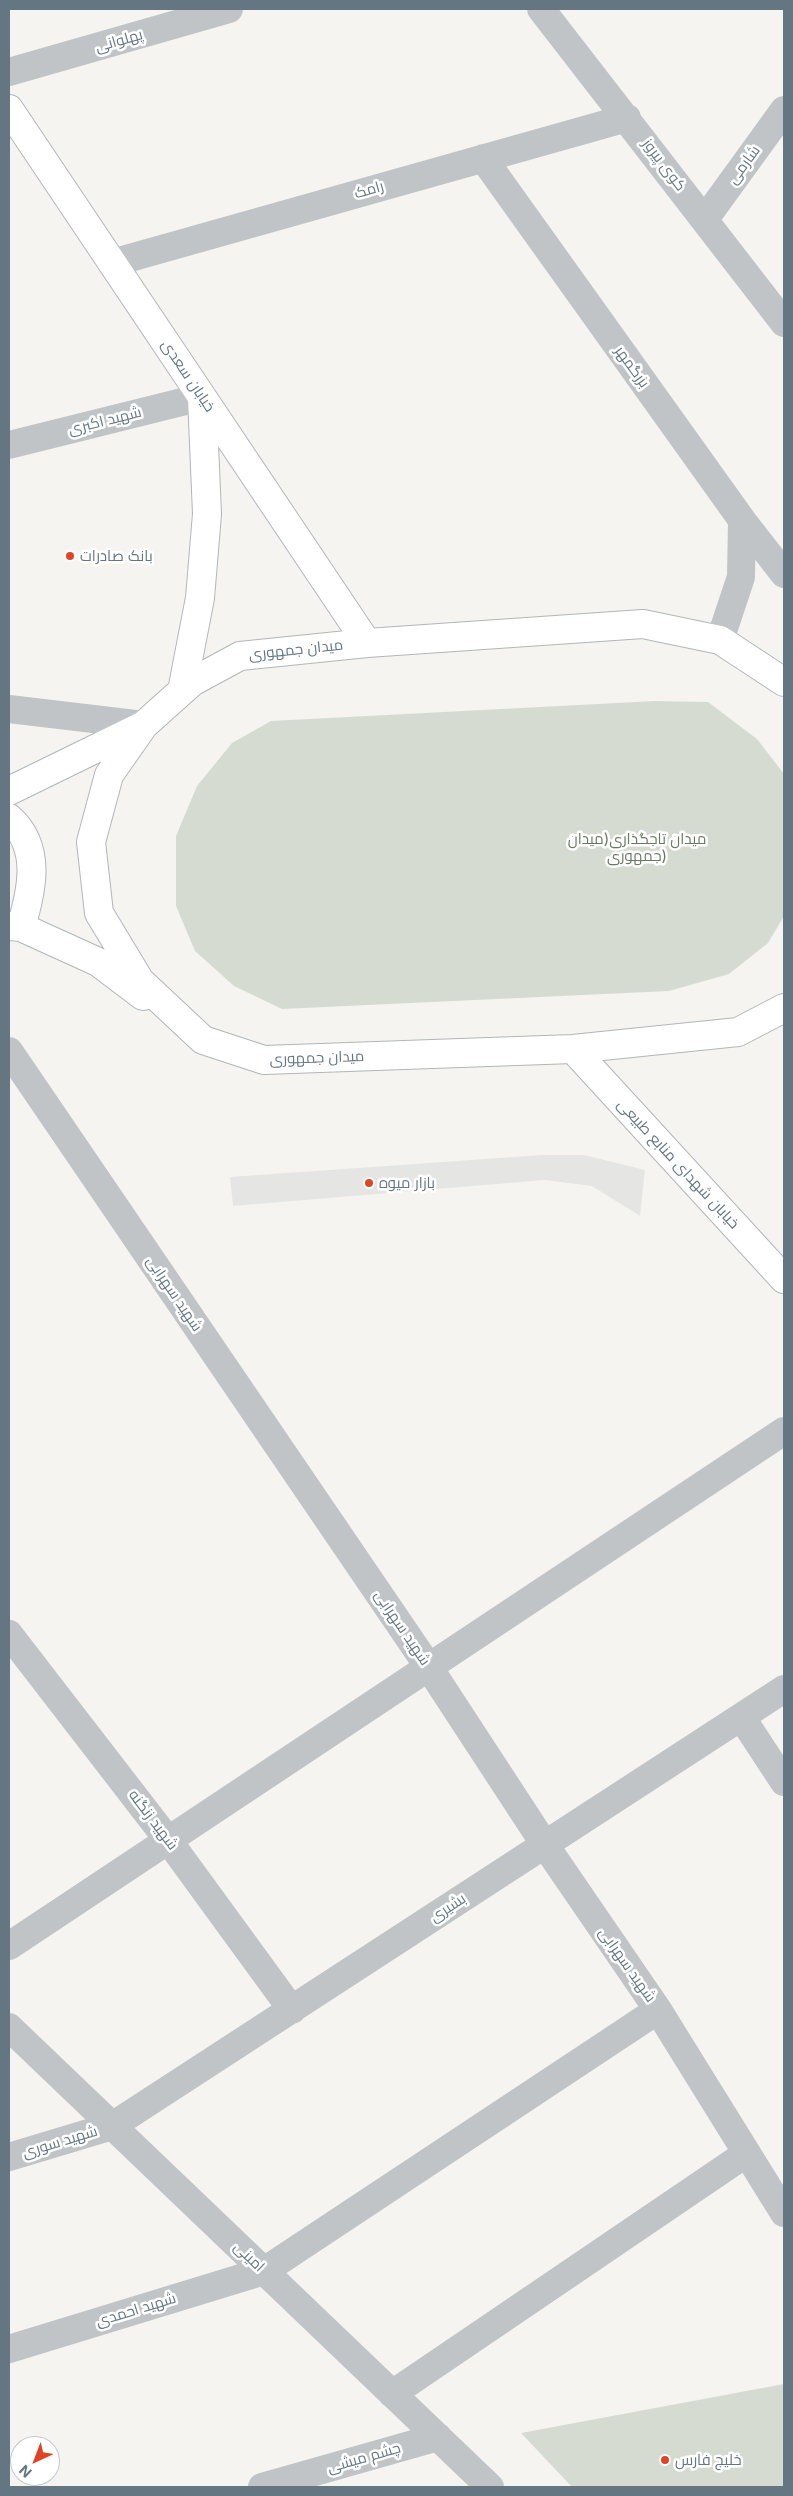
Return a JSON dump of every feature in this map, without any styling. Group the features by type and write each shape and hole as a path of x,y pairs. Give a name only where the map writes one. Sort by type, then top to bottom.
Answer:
{"main road":[{"name":"خیابان سعدی","path":"11,115 367,643"},
{"path":"182,691 200,598 207,514 202,397"},
{"name":"میدان جمهوری","path":"784,682 720,640 643,624 367,643 240,656 192,682 144,726 109,775 91,842 99,912 140,981 204,1040 264,1060 573,1050 738,1032 784,1008"},
{"path":"9,791 144,726"},
{"path":"9,818 24,836 31,855 33,873 30,897 15,926 98,962 204,1040"},
{"name":"خیابان شهدای منابع طبیعی","path":"573,1050 784,1279"}],"street":[{"name":"پهلوانی","path":"9,72 229,9"},
{"name":"کوی پیروز","path":"541,9 784,323"},
{"name":"شارمی","path":"704,219 784,110"},
{"name":"رامک","path":"112,263 627,118"},
{"name":"بزرگمهر","path":"483,158 742,520 784,574"},
{"name":"شهید اکبری","path":"9,445 202,397"},
{"path":"720,640 741,577 742,520"},
{"path":"9,710 144,726"},
{"name":"شهید سهرابی","path":"9,1052 428,1666 545,1846 658,2010 784,2213"},
{"path":"9,1946 784,1431"},
{"name":"شهید زنگنه","path":"9,1634 168,1840 292,2010"},
{"name":"بشیری","path":"112,2126 784,1689"},
{"path":"742,1718 784,1782"},
{"name":"شهید احمدی","path":"9,2349 264,2271 658,2010"},
{"name":"امینی","path":"9,2027 490,2487"},
{"name":"شهید سوری","path":"9,2157 112,2126"},
{"path":"392,2394 747,2154"},
{"name":"چشم میشی","path":"262,2487 438,2437"}],"shaded area":[{"name":"بازار میوه","path":"542,1155 584,1155 645,1170 640,1216 592,1186 545,1180 233,1206 230,1177"}],"green space":[{"name":"میدان تاجگذاری(میدان جمهوری)","path":"655,701 708,702 757,739 784,774 784,916 768,943 729,974 669,991 282,1009 234,986 195,951 176,906 176,836 197,786 232,743 271,721"},
{"name":"خلیج فارس","path":"784,2384 784,2487 572,2487 521,2433"}],"place":[{"name":"بانک صادرات","path":"70,556"},
{"name":"بازار میوه","path":"369,1183"},
{"name":"خلیج فارس","path":"665,2460"}]}
